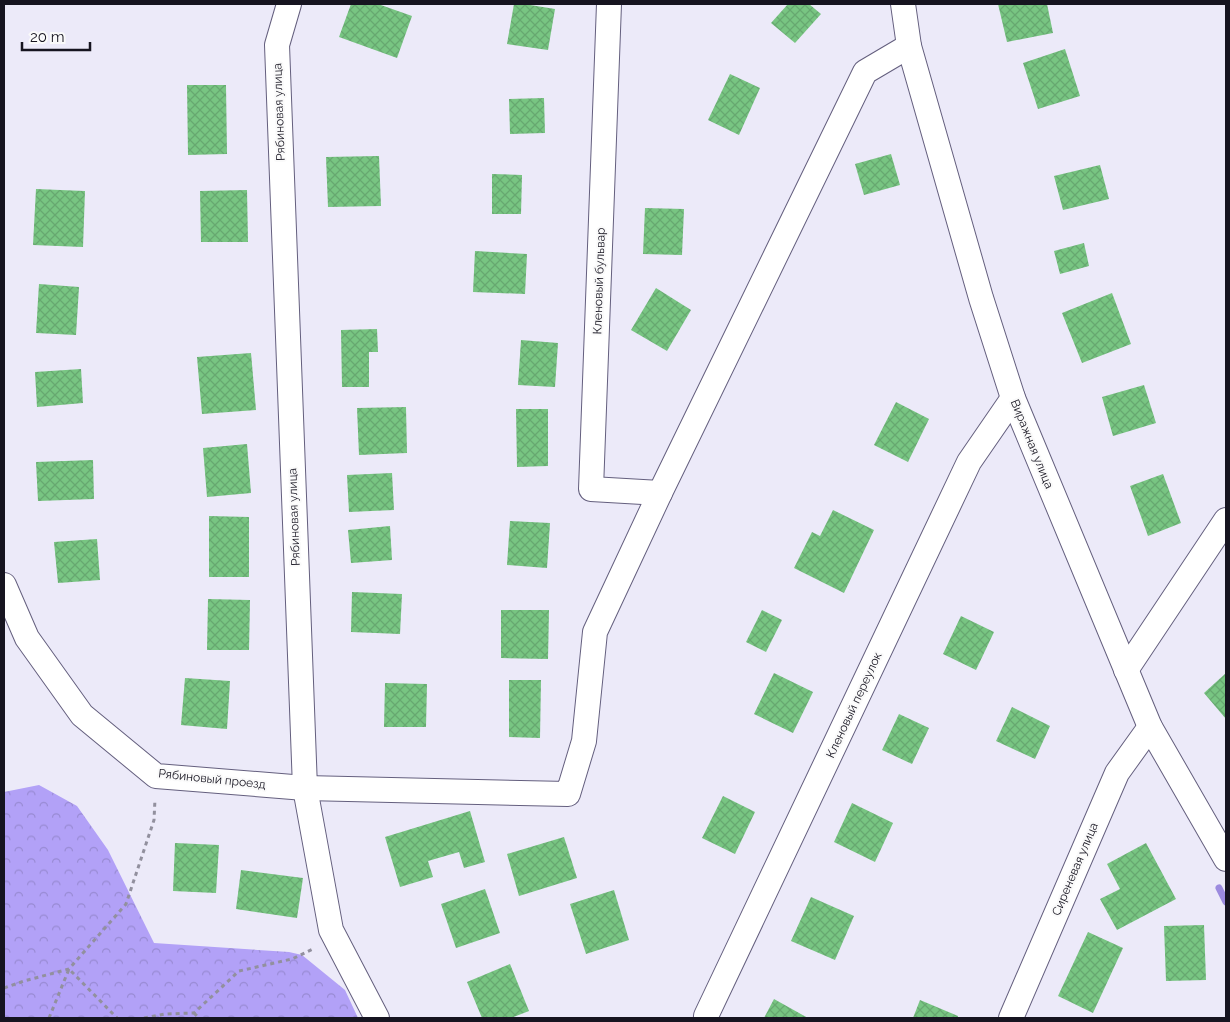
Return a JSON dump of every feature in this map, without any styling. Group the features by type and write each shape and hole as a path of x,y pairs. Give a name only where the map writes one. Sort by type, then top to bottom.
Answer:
{"street":[{"name":"Рябиновая улица","path":"289,4 277,45 304,788 331,930 377,1018"},
{"name":"Кленовый бульвар","path":"609,4 591,489 660,493"},
{"name":"Виражная улица","path":"903,4 909,46 981,298 1013,398 1150,727 1226,859"},
{"path":"660,493 865,72 909,46"},
{"name":"Кленовый переулок","path":"707,1018 706,1016 969,462 1013,398"},
{"name":"Рябиновый проезд","path":"4,585 27,638 82,715 156,776 304,788 568,794 584,741 595,632 660,493"},
{"path":"1126,670 1226,520"},
{"name":"Сиреневая улица","path":"1011,1018 1117,773 1150,727"}],"path":[{"path":"49,1018 69,969 126,904 154,820 156,776"},
{"path":"144,1018 165,1014 194,1013 239,971 302,955"},
{"path":"4,988 69,969"},
{"path":"69,969 117,1018"},
{"path":"194,1013 199,1018"},
{"path":"165,1014 168,1018"}],"green space":[{"path":"39,785 77,806 108,850 154,943 289,952 302,955 345,990 358,1018 4,1018 4,792"}],"building":[{"path":"351,4 378,4 412,16 397,58 339,37"},
{"path":"514,4 555,9 548,50 507,44"},
{"path":"788,4 809,4 821,14 795,43 771,23"},
{"path":"998,4 1047,4 1053,33 1007,42"},
{"path":"1065,49 1080,96 1038,109 1023,63"},
{"path":"730,74 760,88 739,135 708,120"},
{"path":"187,85 226,85 227,154 188,155"},
{"path":"544,98 545,133 510,134 509,99"},
{"path":"891,154 900,185 864,195 855,164"},
{"path":"379,156 381,206 328,207 326,157"},
{"path":"1100,165 1109,199 1063,210 1054,176"},
{"path":"492,174 522,175 521,214 492,214"},
{"path":"36,189 85,191 83,247 33,245"},
{"path":"247,190 248,242 201,242 200,191"},
{"path":"645,208 684,209 682,255 643,254"},
{"path":"1084,243 1089,266 1060,274 1054,251"},
{"path":"475,251 527,254 525,294 473,292"},
{"path":"39,284 79,287 76,335 36,333"},
{"path":"656,288 691,310 667,351 631,330"},
{"path":"1112,293 1131,344 1082,363 1062,313"},
{"path":"377,329 378,352 369,352 369,387 342,387 341,330"},
{"path":"521,340 558,343 555,387 518,385"},
{"path":"251,353 256,410 202,414 197,357"},
{"path":"81,369 83,403 37,407 35,372"},
{"path":"1144,385 1156,423 1113,436 1102,397"},
{"path":"896,402 929,419 908,462 874,445"},
{"path":"406,407 407,453 359,455 357,408"},
{"path":"516,409 548,409 548,466 517,467"},
{"path":"247,444 251,493 207,497 203,448"},
{"path":"93,460 94,499 38,501 36,462"},
{"path":"392,473 394,510 349,512 347,475"},
{"path":"1163,474 1181,523 1148,536 1130,486"},
{"path":"833,510 874,530 844,593 794,568 812,532 820,536"},
{"path":"209,516 249,517 249,577 209,577"},
{"path":"510,521 550,523 547,568 507,565"},
{"path":"390,526 392,560 351,563 348,530"},
{"path":"97,539 100,580 58,583 54,542"},
{"path":"352,592 402,594 400,634 351,632"},
{"path":"208,599 250,600 249,650 207,650"},
{"path":"501,610 549,610 548,659 501,658"},
{"path":"762,610 782,620 766,652 746,642"},
{"path":"961,616 994,632 976,670 943,654"},
{"path":"774,673 813,692 793,733 754,714"},
{"path":"1226,673 1226,719 1204,693"},
{"path":"185,678 230,681 227,729 181,725"},
{"path":"509,680 541,680 540,738 509,737"},
{"path":"385,683 427,684 426,727 384,727"},
{"path":"1012,707 1050,726 1035,759 996,741"},
{"path":"899,714 929,728 912,764 882,750"},
{"path":"723,796 755,812 735,854 702,838"},
{"path":"852,803 893,823 875,862 834,842"},
{"path":"470,811 485,862 464,868 459,852 428,861 433,877 400,887 385,837"},
{"path":"564,837 577,878 519,896 507,854"},
{"path":"175,843 219,845 216,893 173,891"},
{"path":"1146,843 1176,899 1117,930 1100,899 1120,889 1107,864"},
{"path":"241,870 303,878 297,918 236,909"},
{"path":"485,889 500,933 456,948 441,904"},
{"path":"614,890 629,940 586,954 570,904"},
{"path":"811,897 854,916 835,960 791,941"},
{"path":"1204,925 1206,980 1166,981 1164,926"},
{"path":"1088,932 1123,948 1093,1013 1058,996"},
{"path":"510,964 529,1011 511,1018 482,1018 467,982"},
{"path":"774,999 808,1018 764,1018"},
{"path":"920,1000 958,1016 958,1018 913,1018"}],"waterway":[{"path":"1219,888 1226,902"}]}
